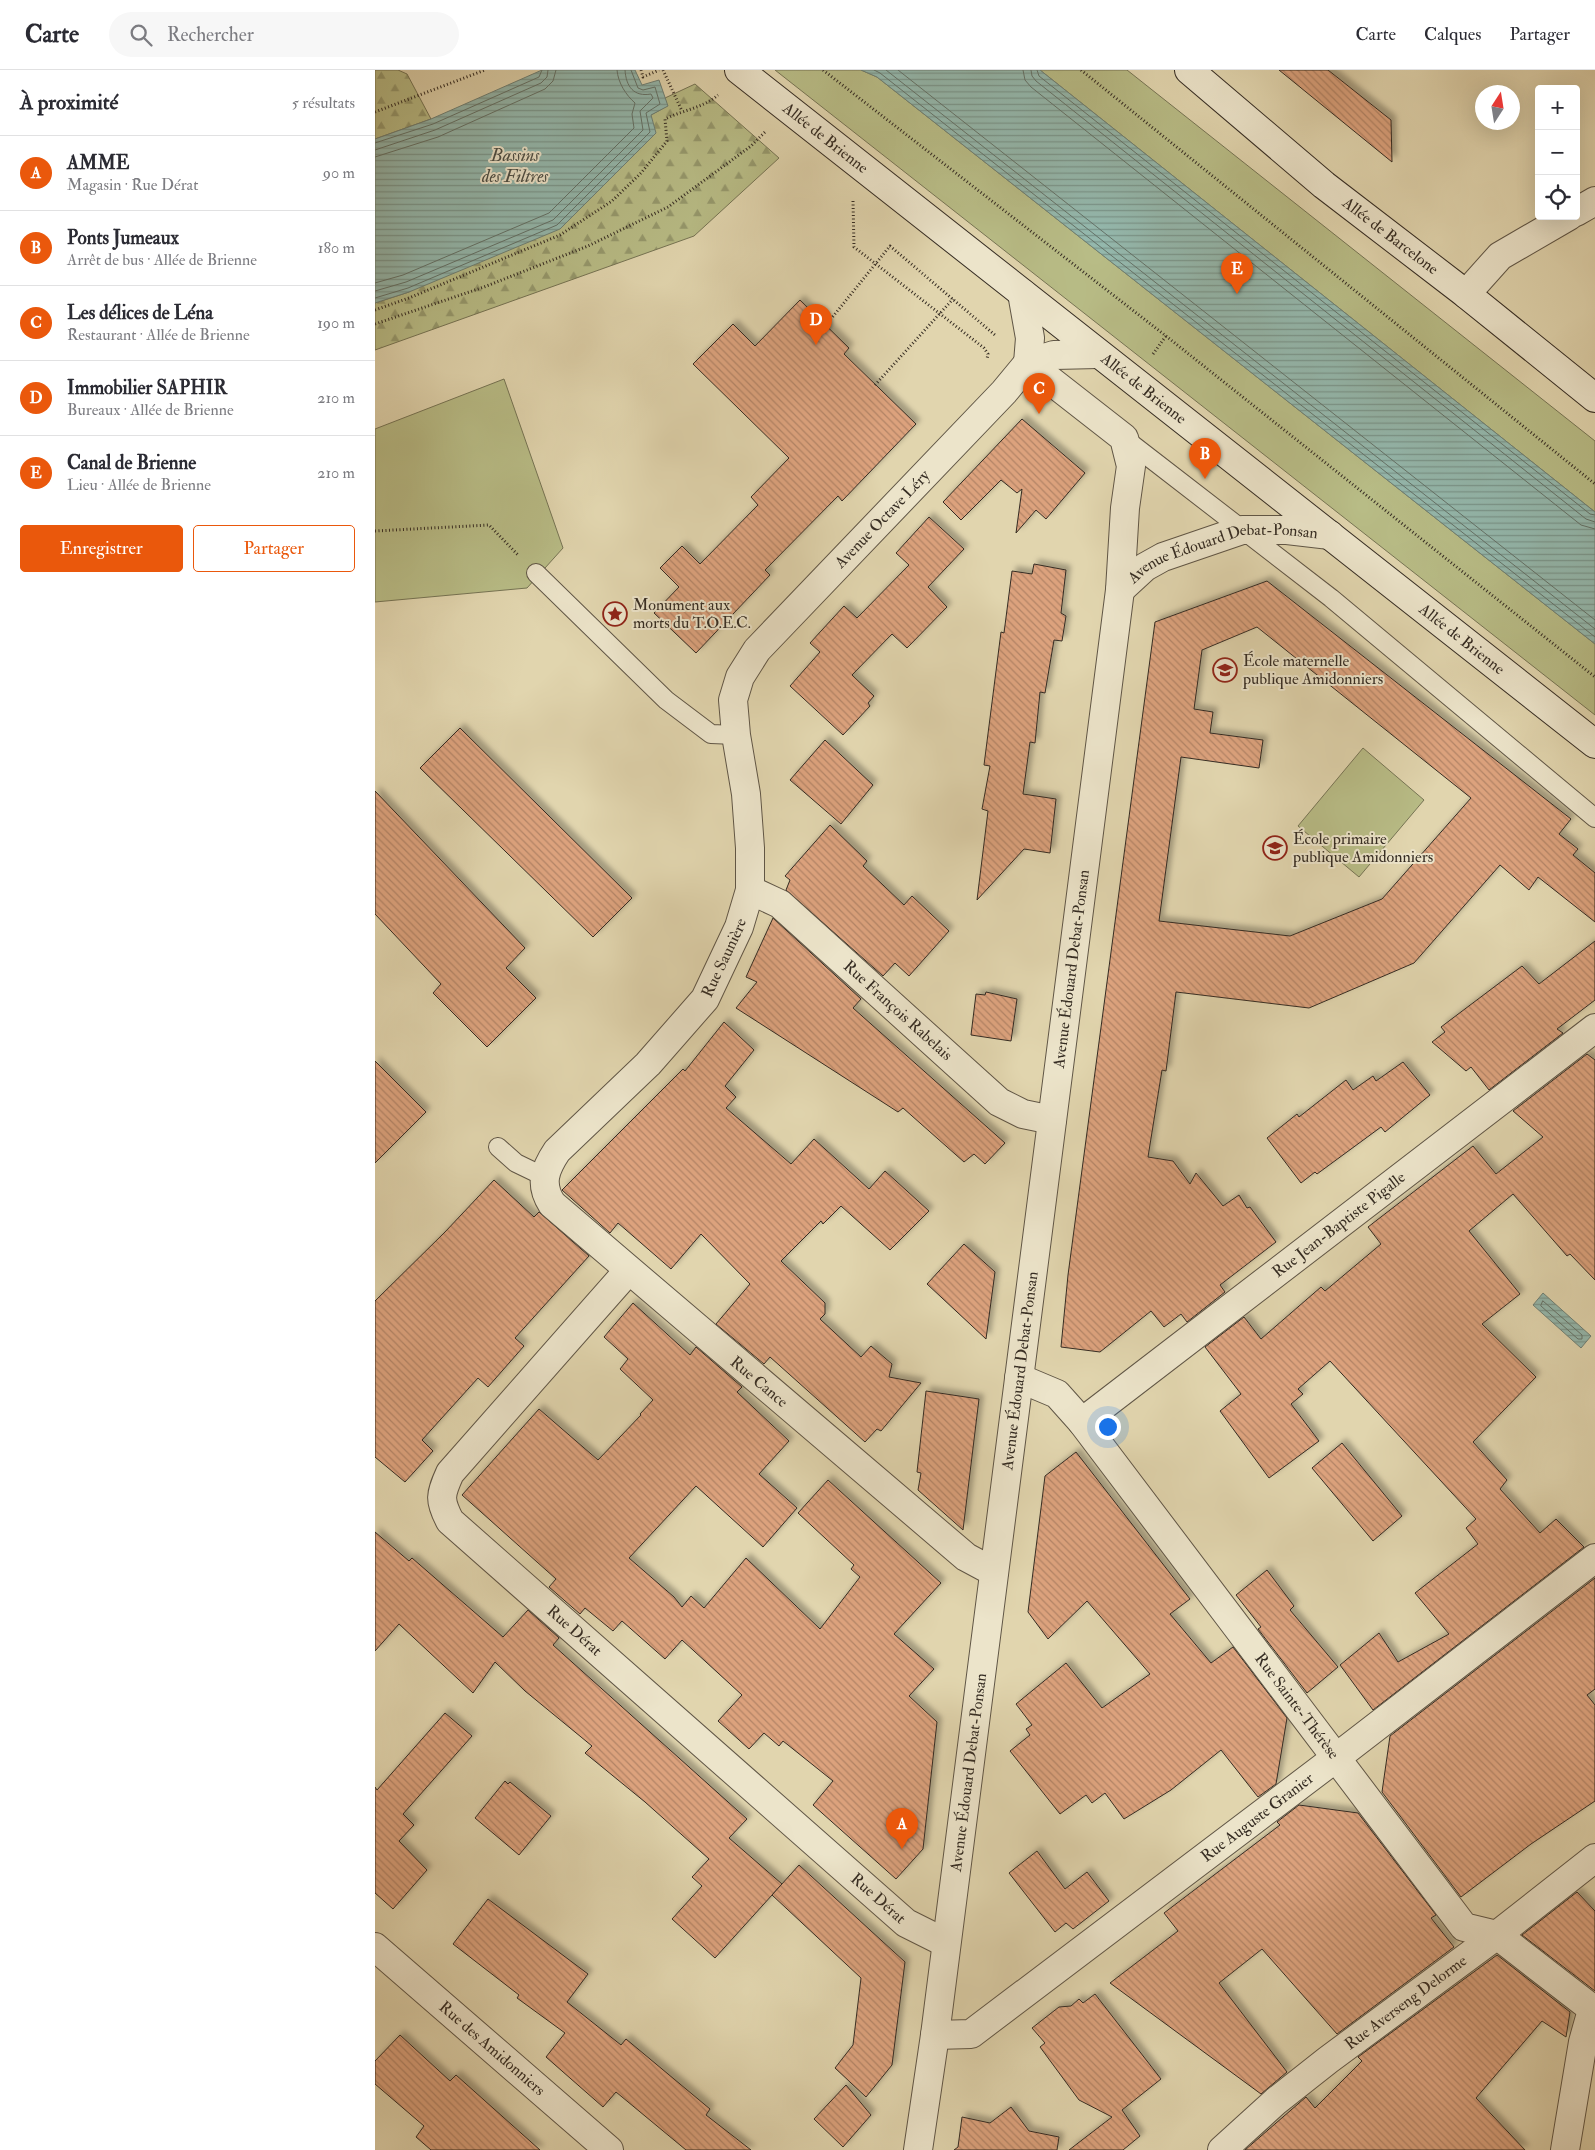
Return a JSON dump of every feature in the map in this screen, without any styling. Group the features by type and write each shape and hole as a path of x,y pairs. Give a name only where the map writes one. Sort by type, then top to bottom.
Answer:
{"street":[{"name":"Allée de Barcelone","path":"1189,70 1324,185 1466,294 1595,398"},
{"name":"Allée de Brienne","path":"741,72 1595,744"},
{"path":"1580,210 1595,201"},
{"path":"1466,294 1500,256 1562,220"},
{"path":"1022,293 1030,338 1028,363"},
{"path":"1028,363 1054,355 1098,354"},
{"path":"1028,363 1123,438"},
{"name":"Avenue Octave Léry","path":"740,677 757,650 1004,392 1028,363"},
{"name":"Avenue Édouard Debat-Ponsan","path":"918,2150 935,2035 1120,590 1125,508 1131,466 1123,438"},
{"name":"Avenue Édouard Debat-Ponsan","path":"1120,590 1145,567 1163,557 1242,530 1287,530 1330,535"},
{"name":"Rue Saunière","path":"545,1177 549,1164 557,1151 648,1064 705,999 739,927 750,890 746,794 736,735 733,700 740,677"},
{"name":"Rue François Rabelais","path":"750,890 780,904 999,1102 1023,1114 1052,1120"},
{"name":"Rue Jean-Baptiste Pigalle","path":"1082,1422 1595,1028"},
{"name":"Rue Cance","path":"545,1177 545,1194 552,1204 628,1271 966,1557 994,1572"},
{"name":"Rue Dérat","path":"628,1271 449,1473 442,1491 441,1505 451,1521 907,1923 946,1943"},
{"name":"Rue Sainte-Thérèse","path":"1019,1378 1057,1394 1082,1422 1464,1927 1497,1935 1593,2011"},
{"name":"Rue Auguste Granier","path":"935,2035 971,2034 1337,1757 1595,1558"},
{"name":"Rue Averseng Delorme","path":"1222,2150 1276,2101 1497,1935 1595,1858"},
{"name":"Rue des Amidonniers","path":"375,1948 609,2150"},
{"path":"1565,2150 1583,2042 1593,2011"}],"lane":[{"path":"1123,438 1331,598 1595,818"},
{"path":"536,573 667,700 711,734 736,735"},
{"path":"498,1147 516,1163 545,1177"}],"path":[{"path":"375,112 485,70"},
{"path":"641,70 643,76 659,70"},
{"path":"663,70 682,111"},
{"path":"823,70 1166,336 1595,677"},
{"path":"1081,70 1595,484"},
{"path":"375,310 409,298 560,235 612,201 641,173 667,141 665,119 682,111 707,105 741,72"},
{"path":"375,324 484,287 588,246 668,207 751,146 787,108"},
{"path":"853,192 854,247 984,348 988,354 987,362"},
{"path":"826,325 891,246 1028,363"},
{"path":"875,385 953,299"},
{"path":"375,532 489,525 536,573"}],"green space":[{"path":"375,70 398,70 407,74 431,119 375,139"},
{"path":"775,70 861,70 877,77 1595,644 1595,715"},
{"path":"1040,70 1127,70 1595,441 1595,512"},
{"path":"695,84 779,158 694,236 375,350 375,303 409,292 651,115 667,106 665,98"},
{"path":"504,379 563,548 527,588 375,602 375,429"},
{"path":"1363,748 1424,800 1359,877 1298,826"}],"water":[{"name":"Bassins des Filtres","path":"542,70 635,70 642,85 659,80 668,106 651,115 656,133 560,229 409,292 375,303 375,139 431,119"},
{"path":"861,70 1040,70 1595,512 1595,644 877,77"},
{"path":"1543,1293 1591,1336 1581,1348 1533,1305"}],"building":[{"path":"1279,70 1328,70 1391,120 1392,162"},
{"path":"800,300 849,348 844,354 916,424 842,501 838,496 765,570 770,575 696,653 654,613 679,587 660,568 682,546 700,564 758,505 751,497 789,458 693,364 733,324 755,346"},
{"path":"1022,419 1085,473 1046,519 1036,510 1016,533 1022,489 1017,493 1001,480 961,520 943,502"},
{"path":"929,517 964,549 928,587 947,607 907,648 892,634 852,675 874,696 868,703 870,706 843,735 790,686 820,652 810,643 844,606 857,618 909,565 896,553"},
{"path":"1034,564 1066,570 1061,613 1066,616 1062,641 1054,640 1045,693 1040,692 1035,743 1030,742 1023,794 1056,799 1050,853 1024,849 977,900 988,811 982,809 990,766 984,765 1001,632 1004,633 1012,571 1032,574"},
{"path":"1267,581 1571,819 1559,834 1578,849 1573,855 1595,873 1595,922 1538,877 1529,890 1500,865 1414,963 1309,1008 1176,992 1166,1071 1162,1070 1148,1157 1173,1161 1190,1184 1196,1173 1223,1206 1239,1195 1247,1208 1250,1207 1276,1242 1220,1285 1225,1292 1187,1322 1181,1314 1164,1327 1151,1311 1100,1352 1061,1347 1068,1275 1155,622","holes":["1257,627 1471,798 1382,899 1290,936 1159,921 1181,757 1259,768 1263,740 1210,733 1213,712 1194,709 1202,650"]},
{"path":"460,728 632,898 593,937 420,768"},
{"path":"825,740 873,785 841,824 790,780"},
{"path":"375,791 525,948 506,968 536,998 487,1047 433,993 441,984 375,914"},
{"path":"830,825 867,861 863,866 904,905 912,896 949,931 909,976 895,963 883,976 786,890 790,880 785,876"},
{"path":"773,918 861,999 853,1008 1005,1143 985,1164 974,1154 964,1162 903,1108 898,1112 736,1008 757,982 746,977"},
{"path":"1595,941 1595,1000 1557,1029 1563,1033 1489,1090 1471,1067 1466,1071 1432,1042 1445,1032 1441,1027 1522,966 1539,984"},
{"path":"986,992 1017,999 1011,1041 971,1035 976,994 985,995"},
{"path":"724,1022 754,1050 725,1086 736,1097 726,1108 791,1164 814,1139 869,1189 885,1171 929,1211 890,1250 841,1206 823,1224 821,1221 781,1261 825,1303 825,1314 820,1319 861,1357 871,1346 892,1364 889,1377 921,1383 881,1431 877,1429 865,1442 770,1357 764,1364 716,1324 750,1284 701,1234 671,1269 618,1223 610,1233 562,1190 683,1069 685,1071"},
{"path":"1587,1054 1595,1060 1595,1280 1570,1254 1567,1256 1513,1194 1469,1231 1520,1294 1482,1324 1536,1377 1473,1442 1507,1480 1500,1489 1540,1533 1556,1519 1584,1547 1373,1710 1340,1665 1379,1633 1398,1662 1449,1634 1415,1593 1478,1544 1466,1528 1476,1519 1330,1361 1298,1389 1303,1394 1291,1404 1319,1441 1269,1478 1220,1411 1241,1394 1205,1347 1244,1317 1261,1339 1321,1287 1325,1291 1381,1244 1368,1227 1473,1146 1496,1174 1543,1137 1513,1111"},
{"path":"375,1061 426,1112 375,1163"},
{"path":"1403,1062 1430,1095 1385,1132 1381,1127 1317,1174 1315,1172 1301,1183 1267,1138 1297,1114 1299,1117 1346,1080 1353,1090 1373,1076 1376,1081"},
{"path":"494,1180 534,1217 539,1212 589,1256 515,1338 524,1346 488,1387 478,1378 422,1440 433,1451 405,1482 375,1457 375,1301 445,1232"},
{"path":"964,1244 995,1272 986,1339 927,1284"},
{"path":"633,1303 690,1355 696,1347 742,1387 737,1392 789,1441 759,1474 797,1508 763,1547 696,1486 629,1558 674,1597 682,1607 691,1596 704,1608 746,1558 820,1629 860,1577 851,1569 854,1565 798,1513 828,1480 941,1583 894,1634 934,1669 909,1696 937,1722 923,1849 896,1879 813,1805 833,1781 783,1741 779,1746 764,1733 749,1749 718,1721 742,1695 682,1640 665,1659 622,1621 613,1631 585,1608 580,1614 549,1587 556,1579 462,1495 539,1409 598,1460 641,1415 653,1400 620,1369 628,1359 604,1337"},
{"path":"926,1391 979,1399 963,1530 918,1490 921,1473 917,1472"},
{"path":"1342,1443 1402,1516 1373,1541 1312,1468"},
{"path":"1076,1452 1190,1599 1170,1614 1211,1663 1233,1647 1287,1718 1276,1784 1258,1797 1221,1750 1171,1790 1124,1819 1105,1793 1092,1803 1086,1795 1060,1814 1010,1751 1030,1735 1026,1729 1032,1725 1016,1704 1066,1663 1102,1708 1150,1674 1087,1601 1048,1639 1028,1612 1045,1476"},
{"path":"375,1532 409,1561 412,1558 503,1637 528,1610 559,1638 553,1645 747,1819 729,1838 782,1884 715,1958 672,1919 702,1886 692,1877 709,1859 645,1802 585,1753 592,1746 525,1691 495,1662 473,1693 399,1624 375,1651"},
{"path":"1267,1570 1294,1606 1290,1610 1338,1667 1307,1693 1258,1629 1261,1627 1236,1595"},
{"path":"1595,1578 1595,1689 1587,1695 1595,1705 1595,1801 1531,1844 1461,1897 1382,1792 1390,1736"},
{"path":"445,1713 472,1736 403,1814 414,1825 399,1841 427,1870 393,1909 375,1893 375,1787 377,1790"},
{"path":"505,1781 508,1784 510,1782 551,1816 519,1855 475,1818"},
{"path":"1299,1805 1358,1813 1436,1915 1431,1918 1454,1947 1337,2034 1262,1949 1219,1983 1287,2072 1261,2094 1110,1983 1178,1931 1164,1913 1280,1825 1277,1822"},
{"path":"1037,1851 1065,1889 1087,1872 1109,1901 1073,1929 1066,1923 1055,1932 1009,1873"},
{"path":"799,1865 905,1962 892,2065 866,2097 835,2068 853,2045 861,1978 772,1895"},
{"path":"1577,1892 1595,1911 1595,1991 1522,1935"},
{"path":"488,1899 588,1974 567,2002 621,2045 626,2039 710,2109 706,2115 751,2150 686,2150 616,2092 603,2107 546,2057 565,2033 517,1998 519,1995 453,1944"},
{"path":"1497,1955 1570,2012 1566,2037 1542,2021 1476,2098 1525,2150 1245,2150 1306,2097 1315,2108 1362,2061 1358,2057"},
{"path":"1095,1994 1161,2079 1122,2110 1140,2136 1123,2150 1069,2150 1112,2117 1079,2100 1040,2047 1045,2043 1032,2028 1059,2007 1071,2006 1079,1999 1083,2003"},
{"path":"400,2035 450,2081 456,2075 540,2150 431,2150 416,2137 424,2126 375,2084 375,2061"},
{"path":"846,2085 871,2115 843,2147 814,2119"},
{"path":"1011,2107 1029,2131 1059,2137 1057,2150 954,2150 958,2147 962,2117 990,2123"}],"place":[{"name":"Canal de Brienne","path":"1237,294"},
{"name":"Immobilier SAPHIR","path":"816,345"},
{"name":"Les délices de Léna","path":"1039,414"},
{"name":"Ponts Jumeaux","path":"1205,479"},
{"name":"Monument aux morts du T.O.E.C.","path":"615,614"},
{"name":"École maternelle publique Amidonniers","path":"1225,670"},
{"name":"École primaire publique Amidonniers","path":"1275,848"},
{"name":"AMME","path":"902,1849"}]}
